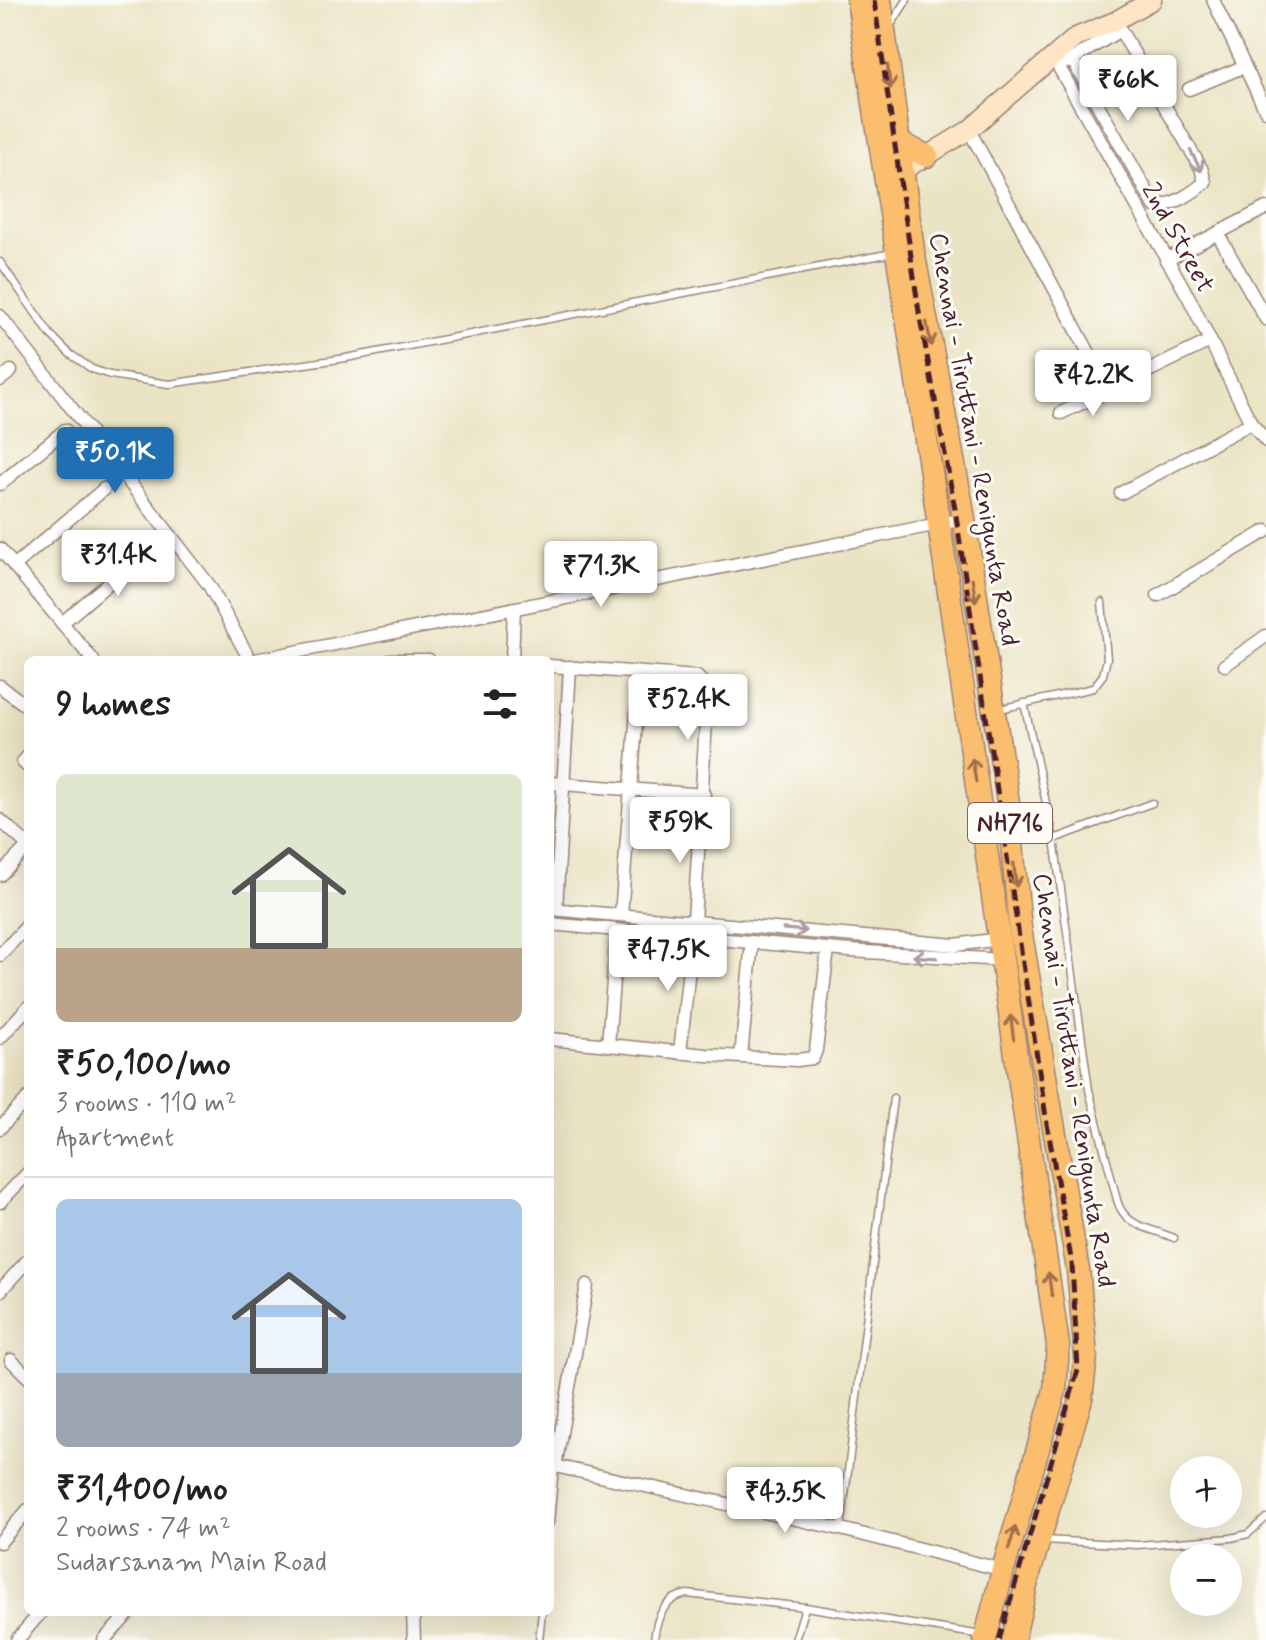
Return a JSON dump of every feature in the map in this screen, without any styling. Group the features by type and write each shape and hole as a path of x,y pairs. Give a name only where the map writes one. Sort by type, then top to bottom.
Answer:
{"highway":[{"name":"Chennai - Tiruttani - Renigunta Road","path":"858,0 863,42 913,251 964,519 1008,802 1020,928 1078,1270 1086,1356 1081,1399 1028,1577 1013,1640"},
{"name":"Chennai - Tiruttani - Renigunta Road","path":"880,0 897,142 893,173 896,253 939,524 1058,1345 1055,1390 986,1638"},
{"path":"897,142 927,156"}],"street":[{"path":"1055,61 1072,59 1152,0"},
{"path":"1213,0 1266,111"},
{"path":"1072,59 1155,206 1163,207 1198,188 1205,182 1201,168 1118,25"},
{"path":"893,173 969,130 1055,61 1076,37 1118,25"},
{"name":"2nd Street","path":"1055,61 1210,341 1251,423 1266,441"},
{"path":"1189,89 1243,67"},
{"path":"969,130 1109,390"},
{"path":"1166,260 1266,208"},
{"path":"1218,234 1266,319"},
{"path":"0,316 209,585 250,656"},
{"path":"1061,413 1210,341"},
{"path":"0,380 11,371"},
{"path":"1121,493 1251,423"},
{"path":"0,484 65,430"},
{"path":"14,566 104,489"},
{"path":"272,656 964,519"},
{"path":"1158,595 1266,531"},
{"path":"62,623 152,546"},
{"path":"0,549 90,656"},
{"path":"512,656 514,608"},
{"path":"1225,665 1266,636"},
{"path":"554,666 697,677 708,688 704,795 680,1053"},
{"path":"554,898 570,667"},
{"path":"621,915 640,673"},
{"path":"0,686 24,704"},
{"path":"554,783 704,795"},
{"path":"0,820 24,841"},
{"path":"0,875 24,849"},
{"path":"554,909 1001,950"},
{"path":"0,955 24,929"},
{"path":"554,929 617,930 855,951 1001,950"},
{"path":"608,1045 617,930"},
{"path":"855,951 856,935"},
{"path":"741,1057 752,942"},
{"path":"554,1039 680,1053 797,1060 813,1058 828,949"},
{"path":"0,1038 24,1011"},
{"path":"0,1128 24,1102"},
{"path":"0,1202 24,1177"},
{"path":"0,1291 24,1264"},
{"path":"554,1456 587,1285"},
{"path":"11,1360 24,1373"},
{"path":"554,1466 841,1529 1028,1577"},
{"path":"0,1542 24,1515"},
{"path":"17,1640 38,1616"},
{"path":"104,1640 126,1616"},
{"path":"413,1616 414,1640"}],"lane":[{"path":"863,42 885,35 907,0"},
{"path":"0,262 50,334 70,354 92,369 110,375 169,384 346,358 896,253"},
{"path":"992,711 1093,688 1103,675 1107,659 1102,602"},
{"path":"1024,703 1054,839 1089,1090 1121,1213 1135,1224 1174,1238"},
{"path":"1054,839 1152,803"},
{"path":"841,1529 893,1098"},
{"path":"1040,1540 1137,1545 1231,1538 1248,1534 1266,1518"},
{"path":"654,1640 655,1627 668,1601 687,1594 805,1607 986,1638"},
{"path":"795,1640 805,1607"},
{"path":"539,1640 542,1616"}],"railway":[{"path":"874,0 919,312 955,509 1047,1124 1072,1264 1078,1370 999,1640"}]}
